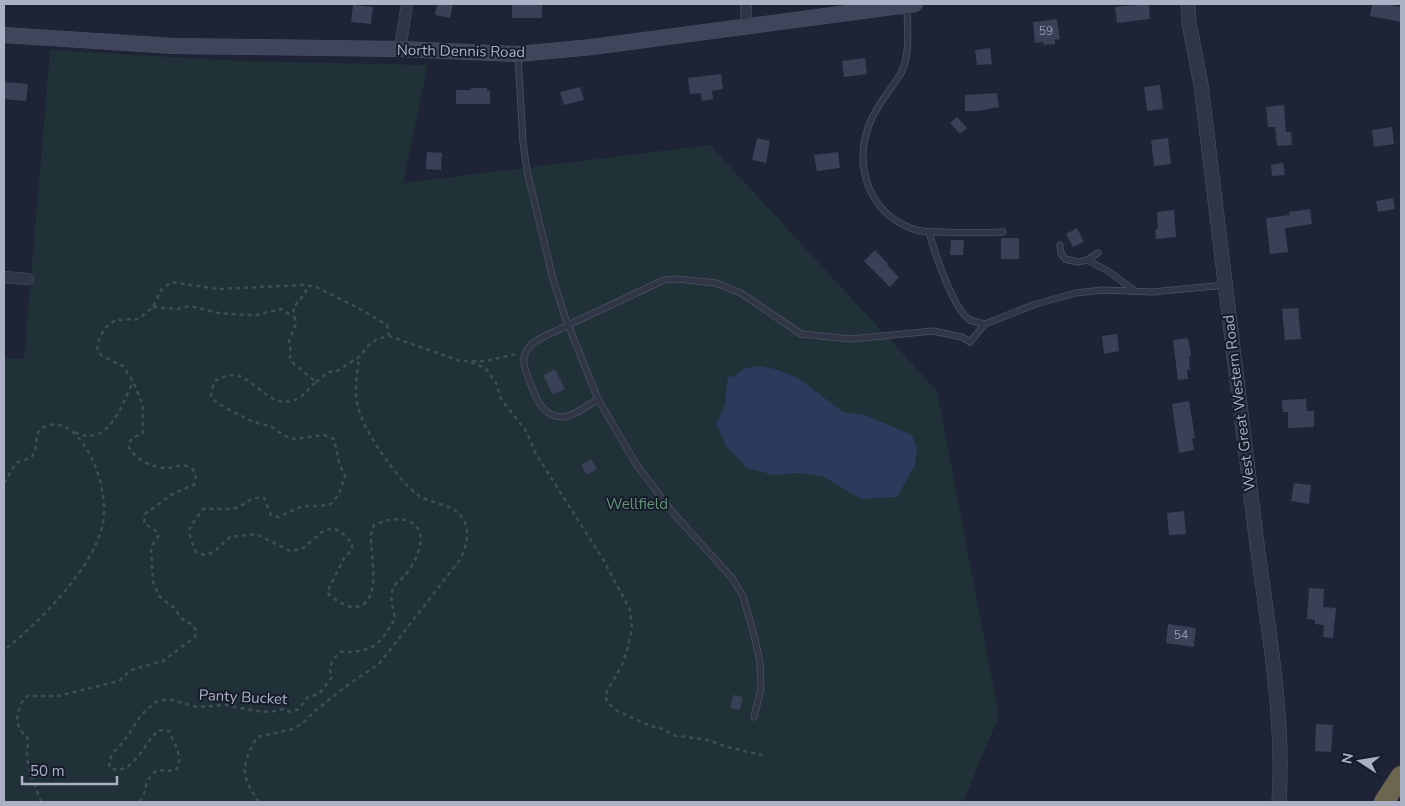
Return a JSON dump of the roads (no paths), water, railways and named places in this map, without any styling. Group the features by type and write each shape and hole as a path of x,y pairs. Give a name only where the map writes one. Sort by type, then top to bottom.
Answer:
{"highway":[{"path":"1384,802 1401,776"}],"main road":[{"name":"North Dennis Road","path":"4,36 173,46 518,54 592,47 911,4"}],"street":[{"path":"400,50 407,4"},
{"path":"746,4 746,26"},
{"name":"West Great Western Road","path":"1188,4 1189,23 1201,85 1255,531 1275,672 1280,732 1279,802"},
{"path":"4,277 28,279"}],"lane":[{"path":"911,4 906,57 902,72 881,102 869,124 862,148 864,176 874,200 893,218 918,230 930,232 1004,232"},
{"path":"518,54 523,142 527,171 553,279 568,324 598,399 636,464 674,514 732,578 743,596 760,662 760,689 754,717"},
{"path":"930,232 941,269 962,313 970,320 986,324"},
{"path":"1060,245 1061,253 1065,259 1078,262 1087,260 1098,253"},
{"path":"1087,260 1108,271 1135,291"},
{"path":"598,399 568,416 551,415 541,406 524,366 524,358 527,351 532,342 651,284 664,280 677,279 716,283 741,293 802,334 851,339 933,331 962,338 970,342 986,324 1036,304 1076,293 1102,290 1152,292 1225,286"}],"water":[{"path":"760,366 775,369 798,378 843,412 865,415 912,435 917,450 915,465 897,497 861,499 824,477 799,473 774,475 747,468 726,446 716,424 725,404 728,376 733,377 745,368"}],"park label":[{"name":"Wellfield","path":"637,504"}]}
